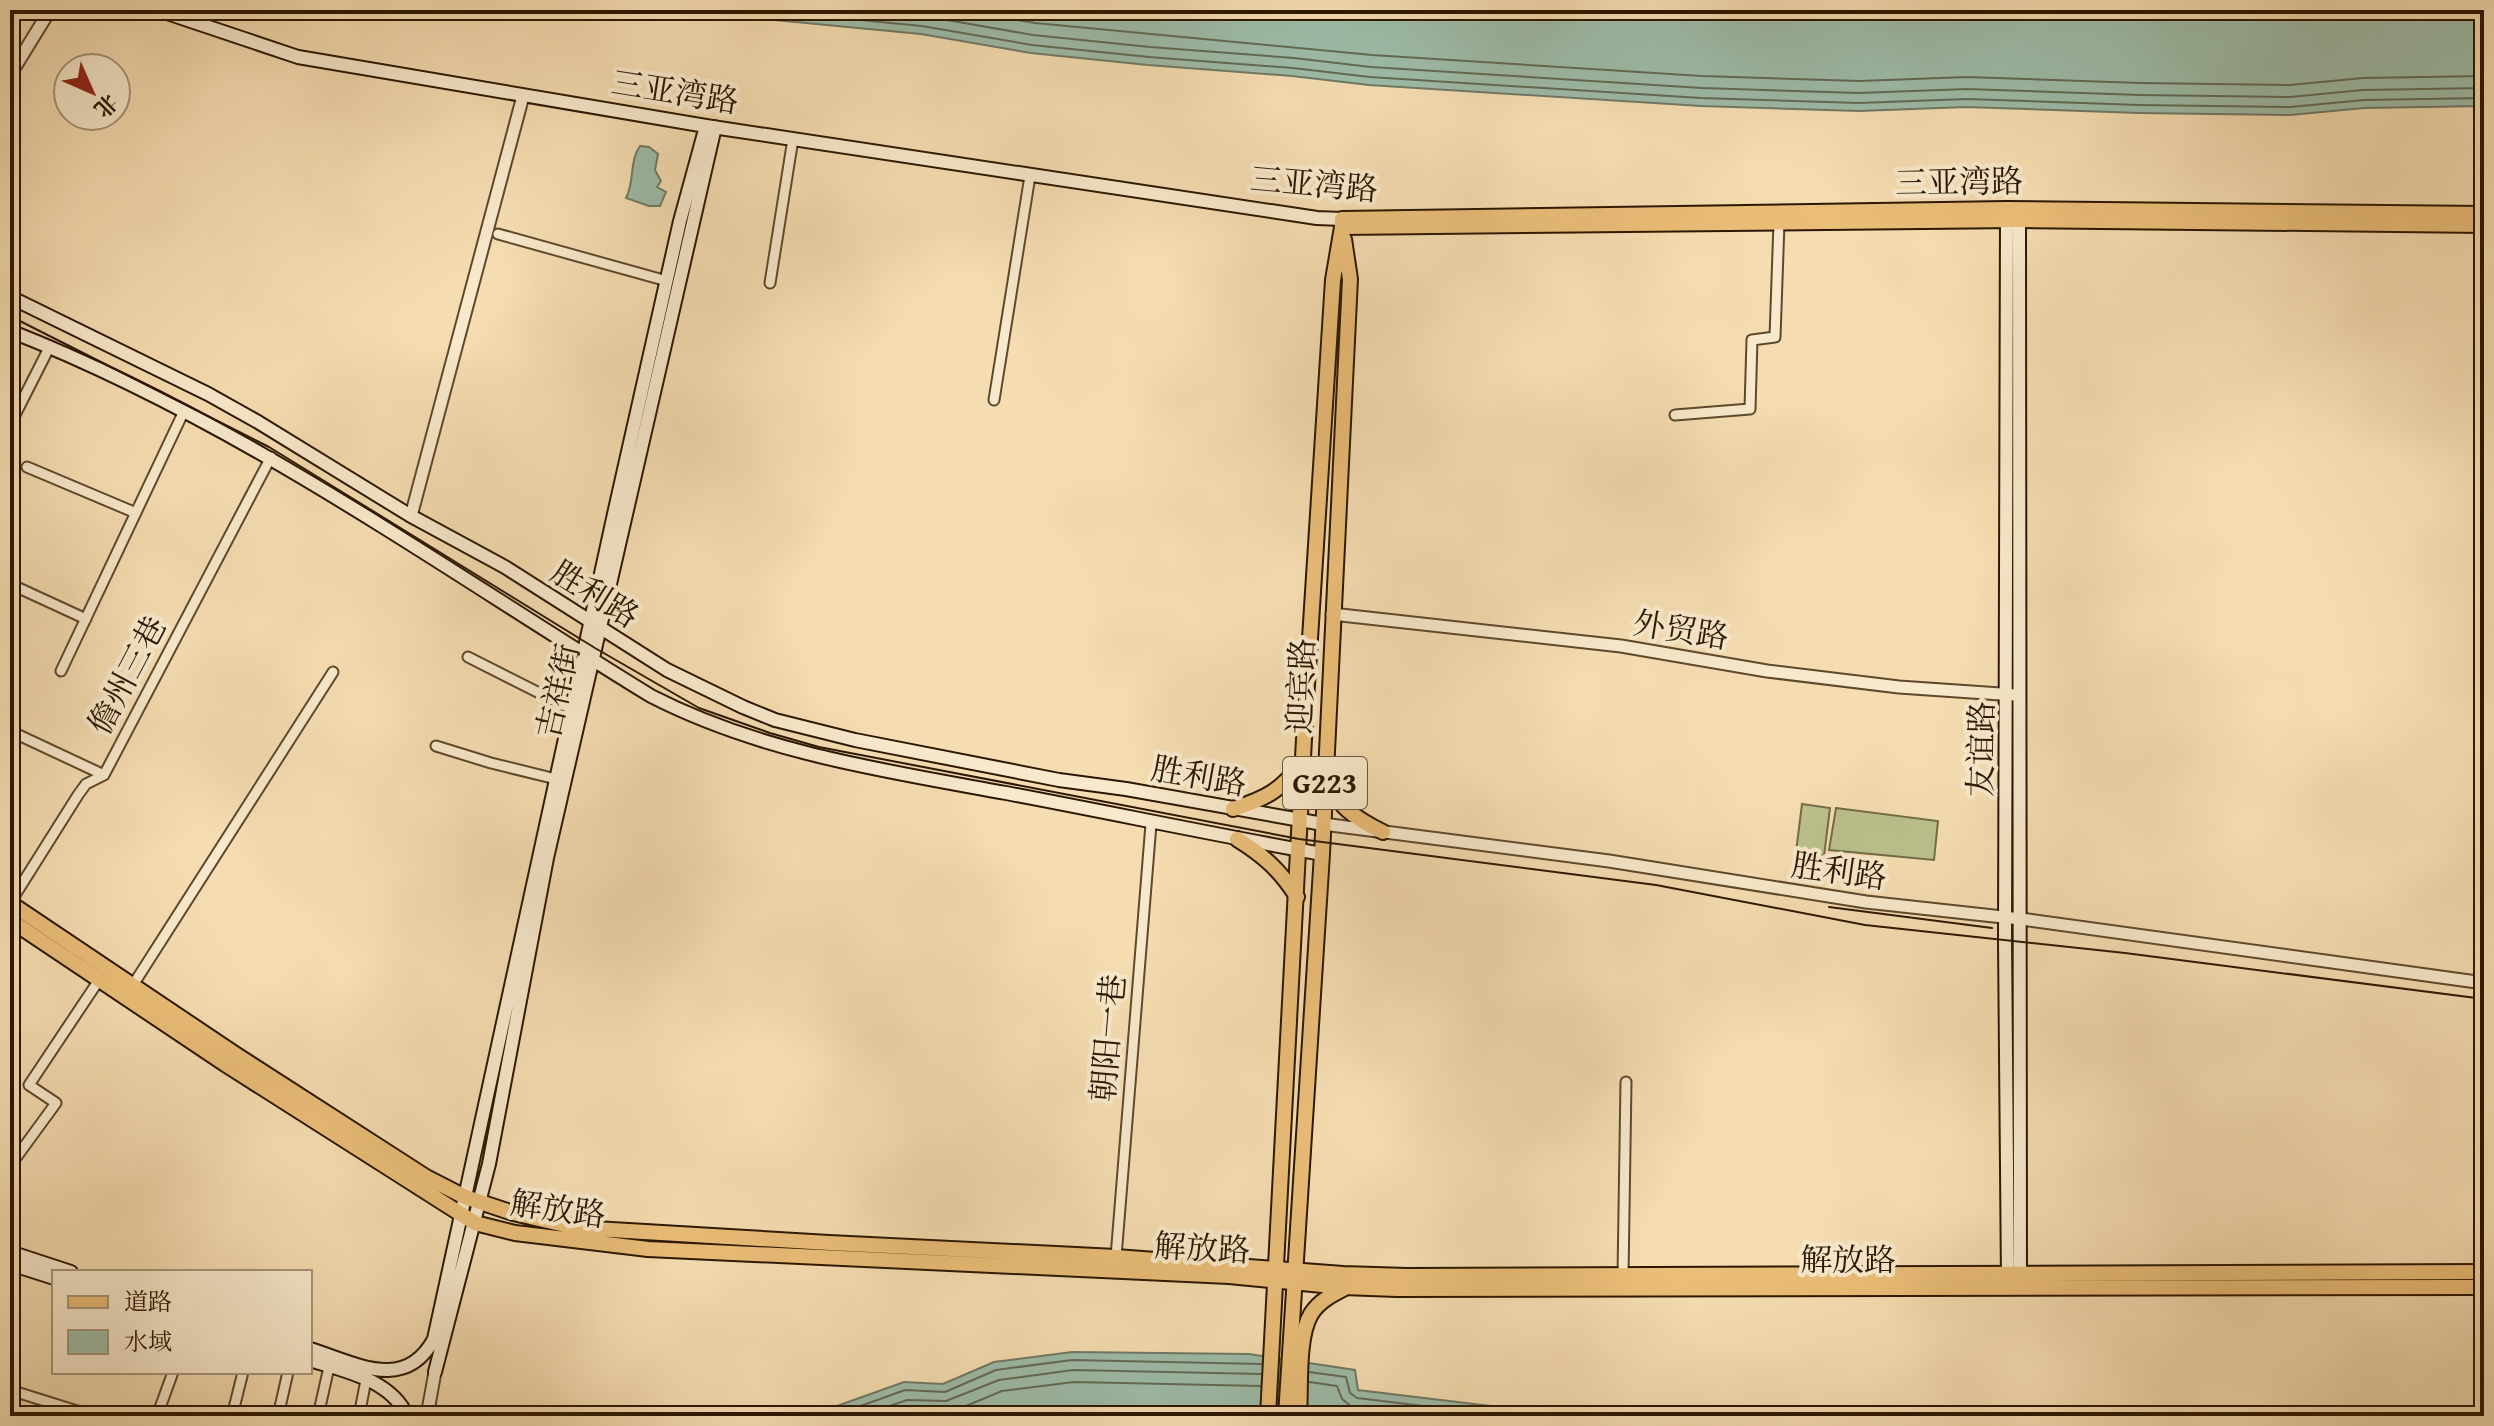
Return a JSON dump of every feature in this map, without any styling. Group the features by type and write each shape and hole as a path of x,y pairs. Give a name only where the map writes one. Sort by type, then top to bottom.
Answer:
{"main road":[{"name":"三亚湾路","path":"158,10 298,57 710,126 1342,223 1779,223 2013,215 2484,225"},
{"name":"吉祥街","path":"435,1372 489,1164 547,858 667,281 710,126"},
{"name":"吉祥街","path":"595,624 710,126"},
{"name":"三亚湾路","path":"1342,223 2013,215 2484,214"},
{"name":"友谊路","path":"2013,215 2014,695 2021,919 2014,1281"},
{"name":"迎宾路","path":"1297,1339 1296,1276 1322,854 1350,279 1342,223"},
{"name":"迎宾路","path":"1268,1416 1303,761 1333,280 1342,223"},
{"name":"胜利路","path":"10,297 208,394 411,516 505,567 702,689 775,720 855,740 1059,780 1323,824"},
{"name":"胜利路","path":"10,331 50,346 271,457 588,657 680,711 714,726 774,745 1151,824 1322,854"},
{"name":"吉祥街","path":"312,1350 373,1369 397,1371 412,1365 426,1353 434,1339 571,709 588,657"},
{"name":"友谊路","path":"2014,695 2005,918 2014,1281"},
{"path":"1233,809 1267,797 1280,788 1303,761"},
{"path":"1326,769 1328,782 1344,807 1383,832"},
{"path":"1237,839 1270,861 1286,878 1297,897"},
{"name":"解放路","path":"10,903 426,1177 465,1197 513,1213 578,1228 1116,1257 1296,1276 1623,1276 2484,1287"},
{"name":"解放路","path":"10,920 225,1064 475,1223 515,1233 648,1249 1276,1274"},
{"path":"10,1252 65,1270"},
{"path":"10,1264 52,1277"},
{"name":"解放路","path":"1296,1276 1347,1287 2014,1281 2484,1272"},
{"path":"1299,1416 1297,1339 1320,1303 1347,1287"},
{"name":"G223","path":"1286,1416 1297,1339"},
{"path":"312,1361 366,1380 391,1393 401,1403 407,1416"}],"street":[{"path":"10,75 50,10"},
{"path":"411,516 523,96"},
{"path":"770,283 793,139"},
{"path":"994,400 1030,176"},
{"path":"1675,415 1750,409 1752,340 1775,337 1779,223"},
{"path":"498,234 667,281"},
{"path":"10,419 14,417 50,346"},
{"path":"61,671 184,411"},
{"name":"儋州三巷","path":"10,903 86,784 104,775 271,457"},
{"path":"27,467 136,513"},
{"path":"10,584 86,619"},
{"name":"外贸路","path":"1332,614 1621,646 1767,671 1875,684 2014,695"},
{"path":"468,657 571,709"},
{"path":"133,985 333,672"},
{"path":"10,731 104,775"},
{"path":"436,746 556,779"},
{"name":"朝阳一巷","path":"1116,1257 1151,824"},
{"name":"胜利路","path":"1323,824 1609,861 1866,902 2021,919 2484,983"},
{"path":"10,1166 56,1103 29,1085 99,980"},
{"path":"1623,1276 1626,1082"},
{"path":"318,1416 329,1367"},
{"path":"427,1416 435,1372"},
{"path":"157,1416 172,1374"},
{"path":"232,1416 242,1374"},
{"path":"278,1416 288,1374"},
{"path":"359,1416 366,1380"},
{"path":"10,1390 93,1416"}],"green space":[{"path":"1802,804 1830,808 1824,856 1796,852"},
{"path":"1836,808 1938,821 1934,860 1829,850"}],"water":[{"path":"704,10 2484,10 2484,106 2364,108 2290,115 1966,107 1859,111 1701,106 1369,85 1148,65 1031,53 921,34"},
{"path":"640,146 649,147 658,154 655,170 661,181 657,187 666,192 660,206 649,206 626,198 634,158"},
{"path":"1072,1352 1249,1354 1355,1370 1358,1390 1574,1416 809,1416 904,1382 943,1384 994,1362"}],"tram line":[{"path":"10,316 269,447 595,648 699,708 819,747 1299,839 1656,885 1865,925 2125,953 2484,999"},
{"path":"1829,907 1992,928"}]}
